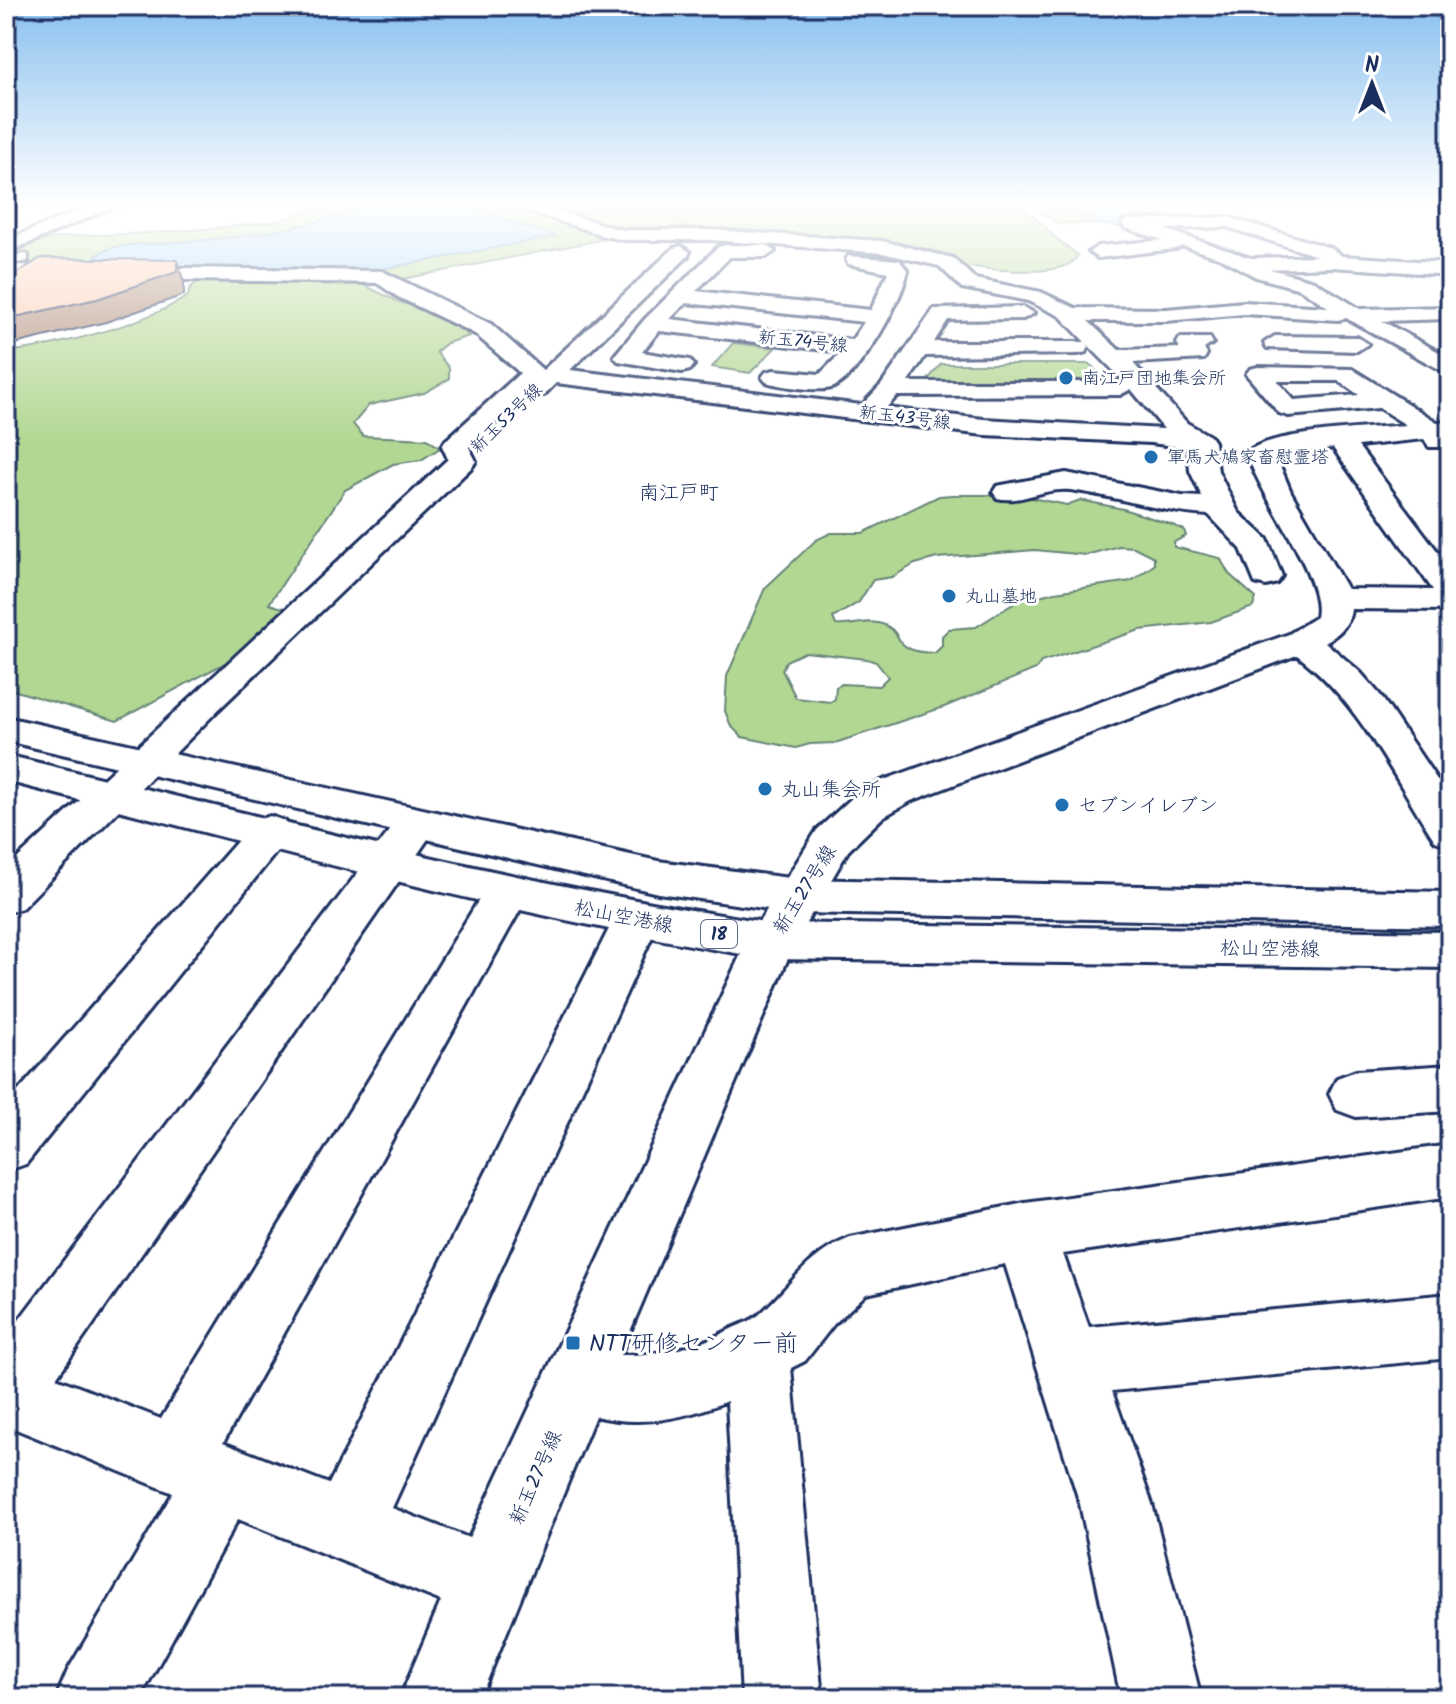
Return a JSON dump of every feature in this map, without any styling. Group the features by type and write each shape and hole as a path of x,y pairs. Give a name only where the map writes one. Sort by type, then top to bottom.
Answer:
{"street":[{"path":"390,284 483,329 532,371 532,377 455,446 462,461"},
{"name":"新玉53号線","path":"6,896 148,761 205,702 647,284"},
{"path":"694,284 626,356 709,377"},
{"path":"753,374 825,382 841,370 858,347 876,317 890,284"},
{"path":"969,284 1069,314 1182,314 1244,308 1356,315 1450,313"},
{"path":"1302,284 1450,368"},
{"path":"1154,292 1182,314"},
{"path":"867,413 891,389 942,314 1112,294 1137,315"},
{"path":"682,296 876,317"},
{"path":"1069,314 1115,357 1178,429 1201,442 1204,471 1232,524 1256,546 1266,576"},
{"name":"新玉74号線","path":"653,324 858,347"},
{"path":"1385,332 1274,336 1408,345"},
{"path":"1115,357 1196,354 1188,343 1202,343"},
{"path":"919,349 1078,347"},
{"name":"新玉43号線","path":"550,375 709,377 867,413 984,427 1151,435 1261,453"},
{"path":"891,389 1120,388"},
{"path":"1385,400 1444,438"},
{"path":"1444,438 1276,446 1261,453 1263,467 1281,503 1331,583 1335,599 1450,600"},
{"path":"1341,441 1450,590"},
{"path":"1007,492 1066,481 1182,505 1221,506"},
{"name":"新玉27号線","path":"440,1698 487,1582 771,941 832,841 868,807 896,791 1301,641 1326,627 1334,615 1335,599"},
{"path":"1301,641 1329,659 1401,751 1432,778 1450,831"},
{"name":"松山空港線","path":"6,759 148,761 404,842 507,892 637,919 771,941 1450,950"},
{"name":"松山空港線","path":"6,759 114,794 270,831 404,842 797,896 925,901 1450,909"},
{"path":"6,1146 270,831"},
{"path":"404,842 6,1392 487,1582"},
{"path":"96,1698 198,1469 507,892"},
{"path":"346,1527 637,919"},
{"path":"1356,1094 1450,1088"},
{"path":"579,1379 621,1389 668,1387 711,1375 782,1338 812,1302 850,1268 1025,1231 1450,1171"},
{"path":"1025,1231 1116,1504 1161,1698"},
{"path":"1068,1362 1450,1326"},
{"path":"757,1352 782,1698"}],"green space":[{"path":"195,284 360,284 397,301 447,318 469,336 447,343 436,352 449,368 449,379 424,393 369,405 353,424 363,436 427,439 440,448 421,460 393,464 345,490 269,604 286,609 227,662 117,721 6,688 6,352 50,345 125,325 188,296"},
{"path":"733,343 775,348 750,373 712,367"},
{"path":"941,364 1090,364 1111,387 920,389"},
{"path":"1016,495 1067,505 1080,500 1170,524 1184,530 1186,536 1174,542 1174,547 1220,558 1229,574 1256,598 1253,607 1211,622 1140,630 1041,662 1036,669 944,707 835,743 796,748 742,737 731,726 725,711 727,676 765,588 816,540 831,533 863,533 939,496","holes":["1119,546 1134,547 1154,557 1154,565 1131,581 1055,592 1018,601 976,627 949,629 942,636 942,646 935,653 910,649 894,631 882,624 836,625 833,618 859,602 873,580 892,577 915,564 937,558 1035,550 1086,555","805,652 867,659 876,662 888,677 879,686 842,684 836,687 835,699 830,702 796,698 782,670 786,661"]}],"building":[{"path":"6,284 143,284 97,299 6,319"}],"place":[{"name":"南江戸団地集会所","path":"1066,378"},
{"name":"軍馬犬鳩家畜慰霊塔","path":"1151,457"},
{"name":"丸山墓地","path":"949,596"},
{"name":"丸山集会所","path":"765,789"},
{"name":"セブンイレブン","path":"1062,805"},
{"name":"NTT研修センター前","path":"573,1343"}],"district":[{"name":"南江戸町","path":"679,492"}]}
